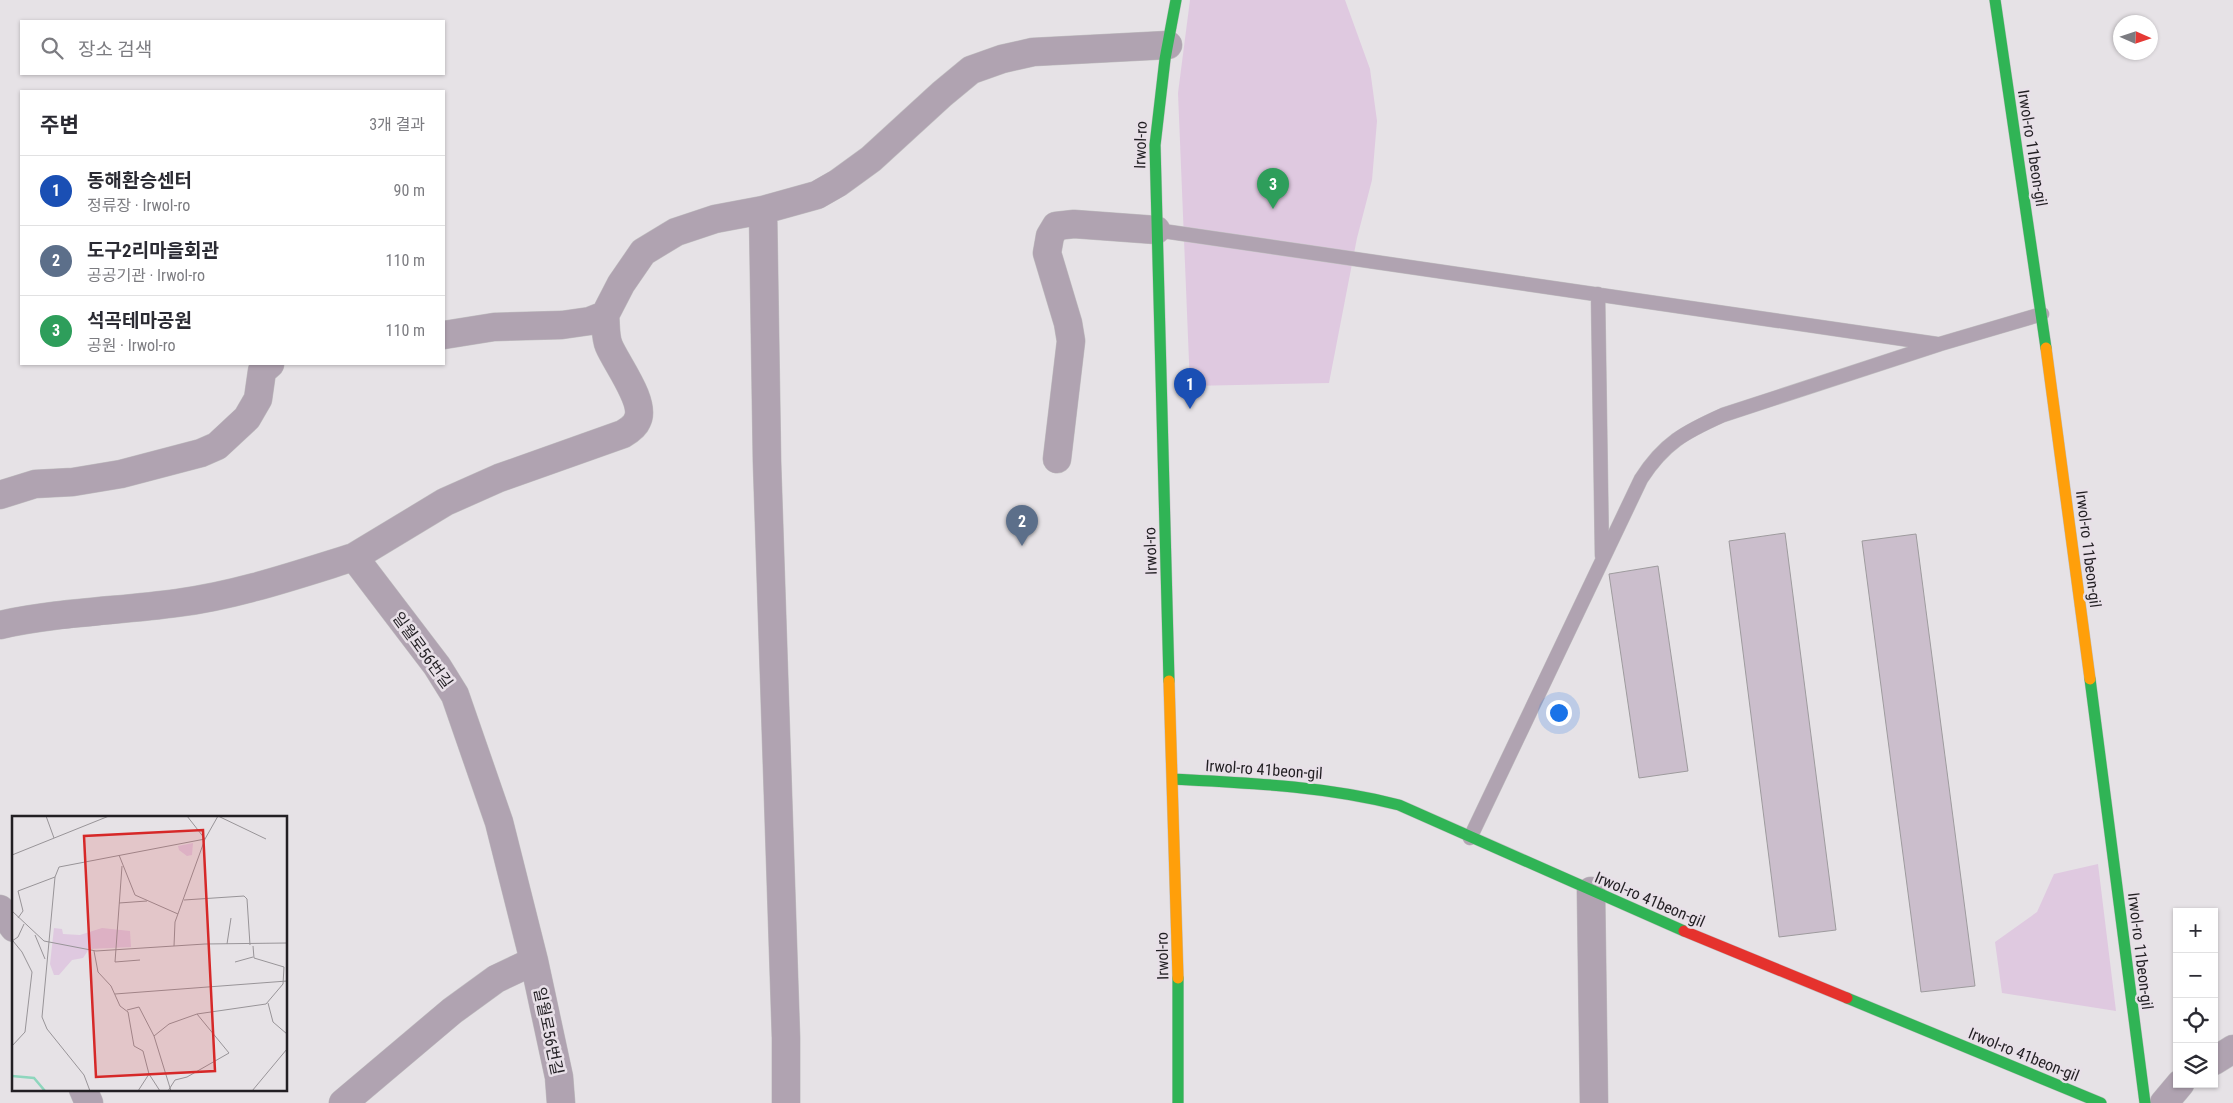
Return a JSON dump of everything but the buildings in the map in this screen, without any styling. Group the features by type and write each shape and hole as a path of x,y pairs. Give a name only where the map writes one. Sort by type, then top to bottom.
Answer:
{"street":[{"name":"Irwol-ro","path":"1176,0 1155,145 1179,1010 1178,1103"},
{"name":"Irwol-ro 11beon-gil","path":"1994,0 2042,314 2145,1103"},
{"path":"445,335 494,327 562,326 590,322 604,315 621,284 643,252 676,232 715,219 763,210 817,195 838,183 871,159 942,94 972,70 1002,59 1033,52 1168,45"},
{"path":"763,210 767,472 786,1038 786,1103"},
{"path":"1057,459 1071,341 1068,323 1047,253 1050,236 1056,226 1074,224 1156,230"},
{"path":"0,625 28,619 178,603 270,584 354,557 444,502 499,478 623,434 638,420 639,409 636,397 608,344 604,315"},
{"path":"1,492 35,484 73,482 121,474 201,454 217,446 247,418 258,399 262,371 269,365"},
{"name":"일월로56번길","path":"354,557 437,666 455,695 500,822 534,961 559,1077 561,1103"},
{"name":"Irwol-ro 41beon-gil","path":"1173,779 1339,790 1399,805 1689,934 2101,1103"},
{"path":"1592,891 1594,1103"},
{"path":"0,909 12,925"},
{"path":"343,1103 452,1010 496,979 534,961"},
{"path":"2218,1058 2233,1049"},
{"path":"2164,1103 2177,1088"},
{"path":"82,1090 89,1103"}],"lane":[{"path":"1156,230 1940,344"},
{"path":"1598,294 1602,560"},
{"path":"1470,838 1641,479 1654,459 1668,445 1723,415 1940,344 2042,314"}],"shaded area":[{"path":"1190,0 1345,0 1370,69 1377,121 1372,180 1357,238 1329,383 1190,386 1178,93"},
{"path":"2098,864 2116,1011 2002,993 1995,942 2037,912 2054,874"}],"traffic: fast":[{"path":"1169,681 1155,145 1165,59 1176,0"},
{"path":"1995,0 2046,348"},
{"path":"2090,679 2145,1103"},
{"path":"1173,779 1315,789 1399,805 1684,931"},
{"path":"1178,978 1178,1103"},
{"path":"1847,998 2101,1103"}],"traffic: slow":[{"path":"2046,348 2090,679"},
{"path":"1169,681 1178,978"}],"traffic: jam":[{"path":"1684,931 1847,998"}],"place":[{"name":"석곡테마공원","path":"1273,209"},
{"name":"동해환승센터","path":"1190,409"},
{"name":"도구2리마을회관","path":"1022,546"}]}
